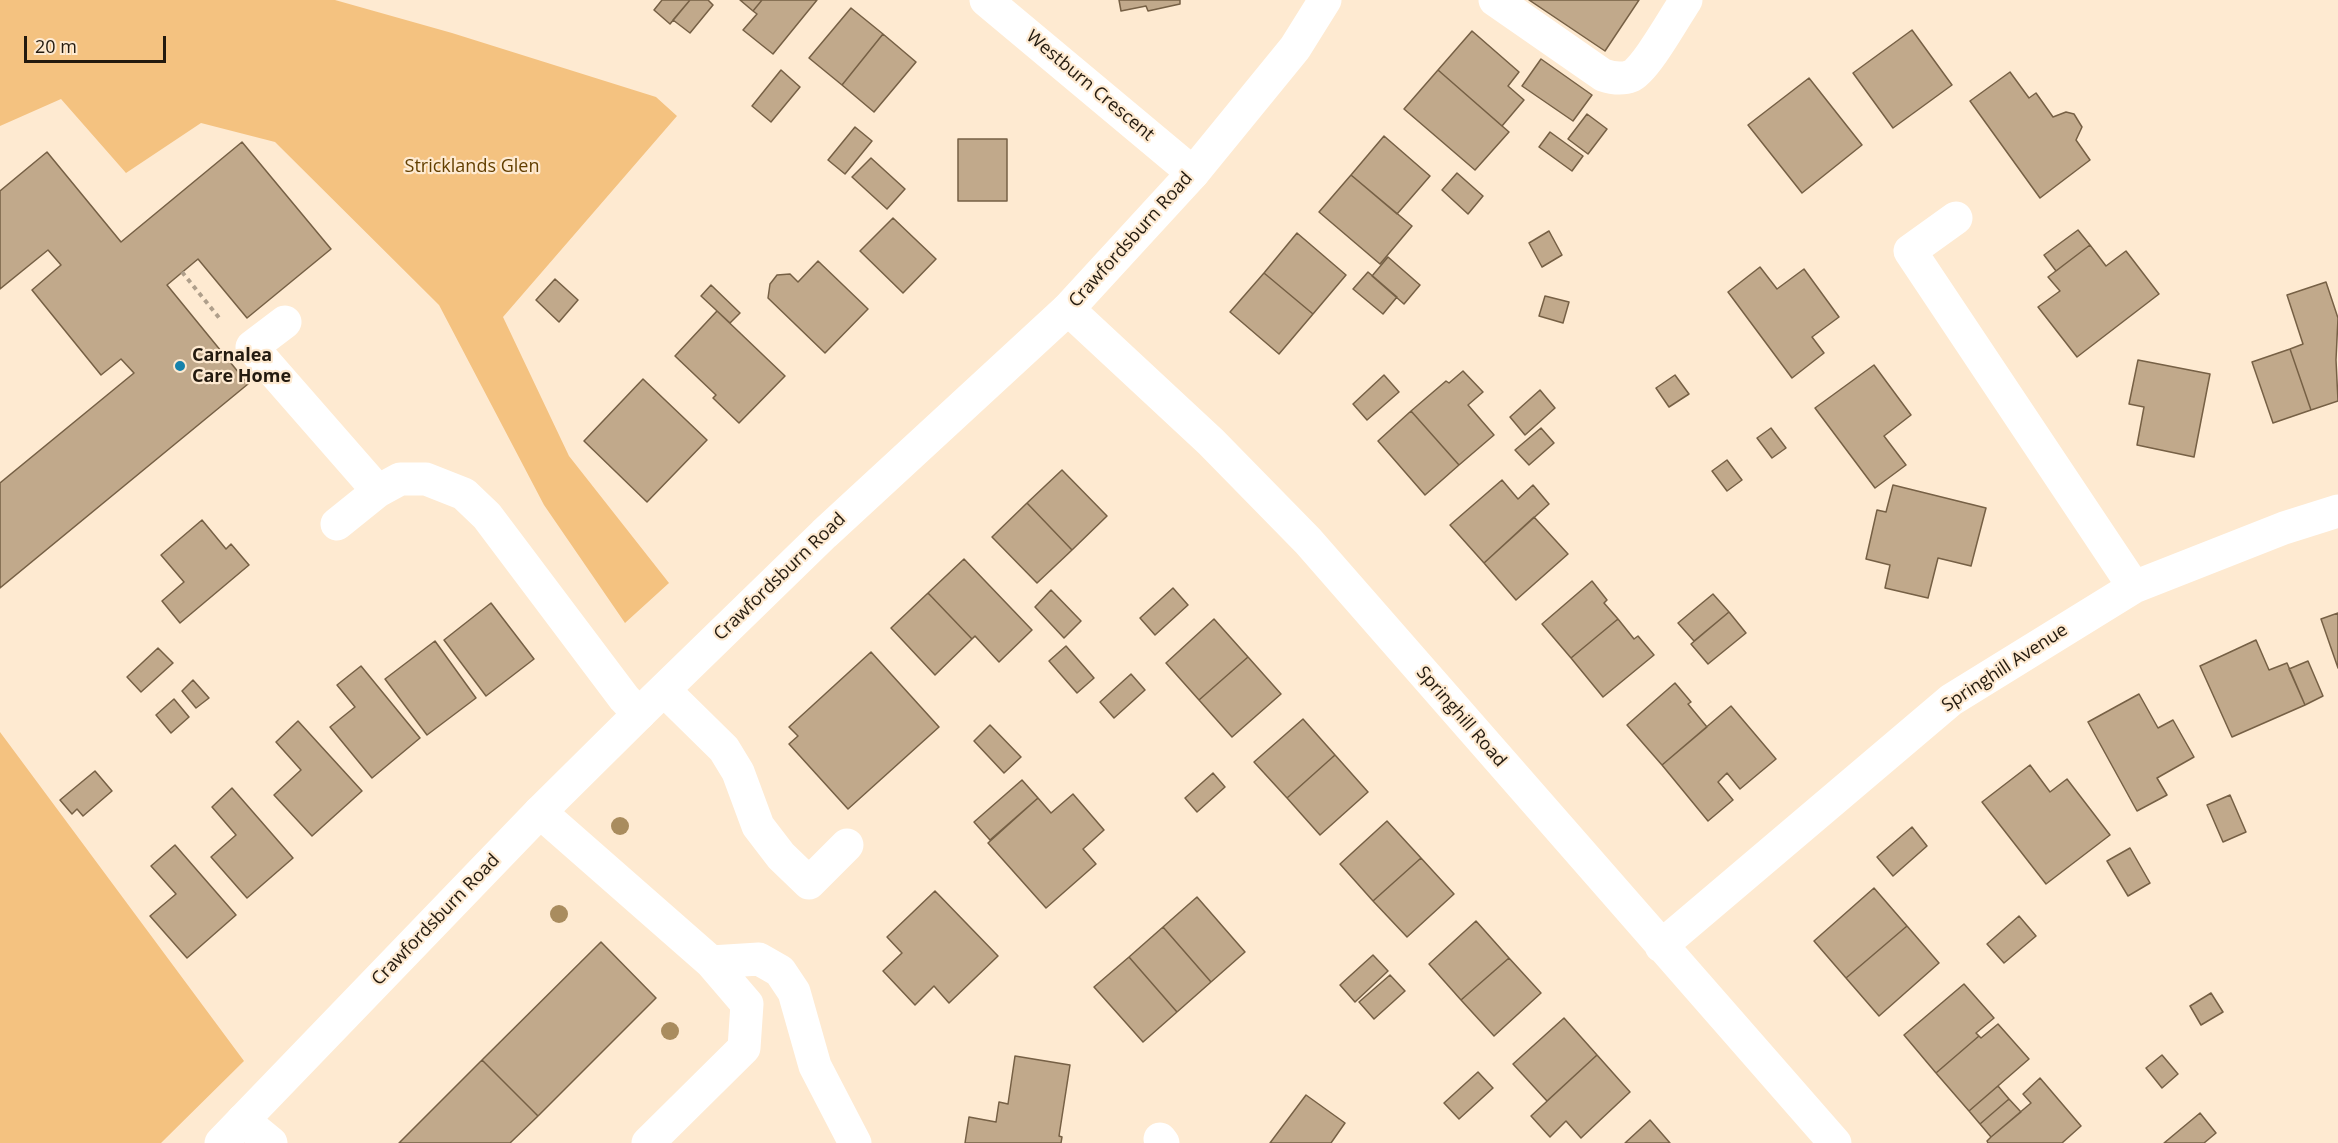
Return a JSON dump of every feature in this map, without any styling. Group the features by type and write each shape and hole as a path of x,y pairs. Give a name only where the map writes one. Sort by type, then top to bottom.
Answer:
{"street":[{"name":"Westburn Crescent","path":"986,0 1192,173"},
{"name":"Crawfordsburn Road","path":"232,1131 540,812 639,714 824,534 1068,309 1192,173 1295,48 1325,0"},
{"path":"1495,0 1603,75 1616,79 1633,76 1647,60 1686,0"},
{"path":"1956,218 1910,251 2134,587"},
{"name":"Springhill Road","path":"1068,309 1211,442 1308,541 1835,1143"},
{"path":"285,322 252,347 378,491"},
{"path":"337,524 378,491 400,479 426,478 464,494 487,516 624,698 639,714"},
{"name":"Springhill Avenue","path":"1661,946 1951,699 2134,587 2284,528 2338,511"},
{"path":"664,690 724,749 738,772 758,826 781,856 809,882 847,845"},
{"path":"540,812 711,962 747,1004 744,1048 661,1139"},
{"path":"711,962 759,959 780,971 794,992 815,1065 855,1143"},
{"path":"232,1131 271,1143"}],"path":[{"path":"182,272 232,333 252,347"}],"green space":[{"name":"Stricklands Glen","path":"0,0 335,0 452,33 656,97 677,116 503,317 569,456 669,583 625,623 544,505 439,305 275,142 201,123 126,173 61,99 0,126"},
{"path":"0,732 244,1061 161,1143 0,1143"}],"building":[{"path":"662,0 690,0 670,24 654,10"},
{"path":"690,0 708,0 713,5 690,33 673,20"},
{"path":"740,0 762,0 753,11"},
{"path":"762,0 817,0 773,54 743,30 757,14 753,11"},
{"path":"1119,0 1180,0 1180,4 1148,11 1146,6 1121,11"},
{"path":"1529,0 1639,0 1605,51"},
{"path":"851,8 883,34 842,85 809,58"},
{"path":"1912,30 1952,85 1893,128 1853,73"},
{"path":"1472,31 1519,72 1508,86 1524,100 1502,126 1438,70"},
{"path":"883,34 916,62 874,112 842,85"},
{"path":"1541,59 1592,95 1573,121 1522,86"},
{"path":"781,70 800,87 771,122 752,106"},
{"path":"1438,70 1509,132 1475,170 1404,109"},
{"path":"2010,72 2029,98 2036,93 2053,117 2066,112 2074,114 2082,127 2076,140 2090,160 2040,198 1970,101"},
{"path":"1809,78 1862,145 1802,193 1748,125"},
{"path":"1587,114 1607,129 1588,154 1568,139"},
{"path":"855,127 872,141 845,174 828,160"},
{"path":"1550,132 1583,156 1572,171 1539,147"},
{"path":"1384,136 1430,176 1397,214 1351,175"},
{"path":"958,139 1007,139 1007,201 958,201"},
{"name":"Carnalea Care Home","path":"242,142 331,249 247,318 198,259 167,285 248,384 0,588 0,483 134,373 121,359 101,375 32,290 61,265 48,250 0,289 0,191 47,152 121,242"},
{"path":"871,158 905,189 887,209 852,177"},
{"path":"1457,173 1483,196 1468,214 1442,190"},
{"path":"1351,175 1412,226 1380,264 1319,212"},
{"path":"893,218 936,259 903,293 860,251"},
{"path":"2078,230 2090,245 2056,271 2044,255"},
{"path":"1549,231 1562,255 1542,267 1529,243"},
{"path":"1297,233 1346,275 1313,314 1264,273"},
{"path":"2090,245 2106,266 2126,251 2159,294 2077,357 2038,307 2060,291 2048,277"},
{"path":"1388,257 1420,285 1404,304 1372,276"},
{"path":"818,261 868,309 825,353 768,298 770,284 777,275 790,274 798,282"},
{"path":"1760,267 1777,289 1804,269 1839,317 1812,337 1824,353 1792,378 1728,292"},
{"path":"1368,272 1397,297 1383,314 1353,289"},
{"path":"1264,273 1313,314 1279,354 1230,312"},
{"path":"555,279 578,300 559,322 536,300"},
{"path":"2326,282 2338,318 2336,360 2338,401 2311,410 2290,349 2303,344 2287,295"},
{"path":"711,285 740,313 730,323 701,296"},
{"path":"1545,296 1569,302 1563,323 1539,316"},
{"path":"717,311 785,376 739,423 713,398 716,395 675,356"},
{"path":"2290,349 2311,410 2273,423 2252,362"},
{"path":"2138,360 2210,374 2194,457 2137,445 2144,407 2129,404"},
{"path":"1874,365 1911,415 1884,436 1906,465 1875,488 1815,408"},
{"path":"1463,371 1483,392 1468,405 1494,435 1459,465 1411,411 1446,381 1449,383"},
{"path":"1384,375 1399,392 1367,420 1353,404"},
{"path":"1675,375 1689,394 1669,407 1656,388"},
{"path":"643,379 707,440 647,502 584,441"},
{"path":"1540,390 1555,408 1525,435 1510,417"},
{"path":"1411,411 1459,465 1425,495 1378,441"},
{"path":"1541,428 1554,443 1529,465 1515,450"},
{"path":"1771,428 1786,448 1772,458 1757,438"},
{"path":"1727,460 1742,480 1727,491 1712,471"},
{"path":"1062,470 1107,516 1072,550 1027,503"},
{"path":"1502,480 1518,499 1533,485 1549,504 1484,563 1450,525"},
{"path":"1893,485 1986,508 1971,566 1938,558 1928,598 1885,588 1890,565 1866,559 1877,510 1886,512"},
{"path":"1027,503 1072,550 1037,583 992,537"},
{"path":"1534,517 1568,554 1516,600 1484,563"},
{"path":"202,520 226,549 231,544 249,565 180,623 162,601 184,582 161,555"},
{"path":"964,559 1032,630 999,662 975,636 972,639 928,593"},
{"path":"1592,581 1607,600 1604,603 1618,619 1571,658 1542,624"},
{"path":"1173,588 1188,605 1155,635 1140,618"},
{"path":"1051,590 1081,621 1064,638 1035,607"},
{"path":"928,593 972,639 935,675 891,628"},
{"path":"1713,594 1729,612 1694,641 1678,623"},
{"path":"491,603 534,659 486,696 444,640"},
{"path":"1729,612 1746,633 1708,664 1691,644"},
{"path":"2338,613 2338,668 2321,619"},
{"path":"1214,619 1248,657 1199,700 1166,663"},
{"path":"1618,619 1634,639 1638,636 1654,655 1603,697 1571,658"},
{"path":"2256,640 2269,670 2287,663 2305,705 2232,737 2200,666"},
{"path":"435,641 476,698 427,735 385,679"},
{"path":"1066,646 1094,678 1077,693 1049,661"},
{"path":"158,648 173,663 141,692 127,677"},
{"path":"871,652 939,727 848,809 789,744 798,736 789,727"},
{"path":"1248,657 1281,694 1232,737 1199,700"},
{"path":"2308,661 2323,696 2305,705 2289,669"},
{"path":"361,666 420,738 372,778 330,727 355,707 337,685"},
{"path":"1131,674 1145,690 1114,718 1100,702"},
{"path":"193,680 209,698 196,708 182,691"},
{"path":"1675,683 1691,702 1688,704 1707,727 1662,765 1627,725"},
{"path":"2139,694 2158,728 2173,720 2194,757 2157,778 2167,795 2137,811 2088,722"},
{"path":"174,699 189,717 171,733 156,715"},
{"path":"1731,706 1776,759 1740,789 1727,773 1718,782 1733,800 1708,821 1662,765"},
{"path":"1303,719 1335,755 1287,798 1254,762"},
{"path":"298,721 362,791 312,836 274,795 301,770 276,742"},
{"path":"990,725 1021,757 1004,773 974,741"},
{"path":"1335,755 1368,792 1320,835 1287,798"},
{"path":"2030,765 2050,792 2067,779 2110,835 2046,884 1982,802"},
{"path":"95,771 112,791 83,816 77,809 72,814 60,800"},
{"path":"1213,773 1225,787 1197,812 1185,798"},
{"path":"1022,780 1038,798 990,840 974,822"},
{"path":"232,788 293,858 247,898 211,857 236,835 212,807"},
{"path":"1073,794 1104,830 1083,849 1096,864 1046,908 988,843 1038,798 1051,813"},
{"path":"2230,795 2246,832 2223,842 2207,805"},
{"path":"1387,821 1421,858 1373,901 1340,864"},
{"path":"1912,827 1927,846 1893,876 1877,857"},
{"path":"175,845 236,915 187,958 150,916 176,894 151,866"},
{"path":"2130,848 2150,883 2128,896 2107,861"},
{"path":"1421,858 1454,894 1407,937 1373,901"},
{"path":"1874,888 1907,926 1846,978 1814,941"},
{"path":"935,891 998,956 949,1003 934,986 915,1005 883,971 902,953 887,937"},
{"path":"1197,897 1245,952 1211,982 1163,927"},
{"path":"2019,916 2036,936 2004,963 1987,944"},
{"path":"1476,921 1509,958 1461,1000 1429,964"},
{"path":"1907,926 1939,963 1879,1016 1846,978"},
{"path":"1163,927 1211,982 1177,1012 1129,957"},
{"path":"601,942 656,998 538,1116 482,1060"},
{"path":"1373,955 1388,971 1355,1002 1340,985"},
{"path":"1129,957 1177,1012 1143,1042 1094,987"},
{"path":"1509,958 1541,993 1494,1036 1461,1000"},
{"path":"1390,975 1405,991 1374,1019 1359,1002"},
{"path":"1964,984 1994,1018 1976,1033 1979,1036 1936,1073 1904,1035"},
{"path":"2211,993 2223,1012 2201,1025 2190,1006"},
{"path":"1564,1018 1597,1055 1547,1101 1513,1064"},
{"path":"1998,1024 2029,1059 1969,1111 1936,1073 1979,1036 1981,1038"},
{"path":"1597,1055 1630,1092 1581,1138 1566,1121 1550,1137 1531,1116"},
{"path":"2162,1055 2178,1074 2162,1088 2146,1068"},
{"path":"1015,1056 1070,1065 1059,1136 1062,1137 1061,1143 965,1143 969,1117 996,1122 999,1102 1008,1104"},
{"path":"482,1060 538,1116 510,1143 399,1143"},
{"path":"1478,1072 1493,1088 1459,1119 1444,1103"},
{"path":"2040,1078 2081,1126 2062,1143 1988,1143 1991,1137 2031,1103 2023,1094"},
{"path":"1998,1086 2009,1099 1980,1124 1969,1111"},
{"path":"1306,1095 1345,1123 1331,1143 1270,1143"},
{"path":"2009,1099 2021,1112 1991,1137 1980,1124"},
{"path":"2200,1113 2216,1133 2204,1143 2164,1143"},
{"path":"1650,1120 1670,1143 1625,1143"}],"place":[{"name":"Carnalea Care Home","path":"180,366"}]}
